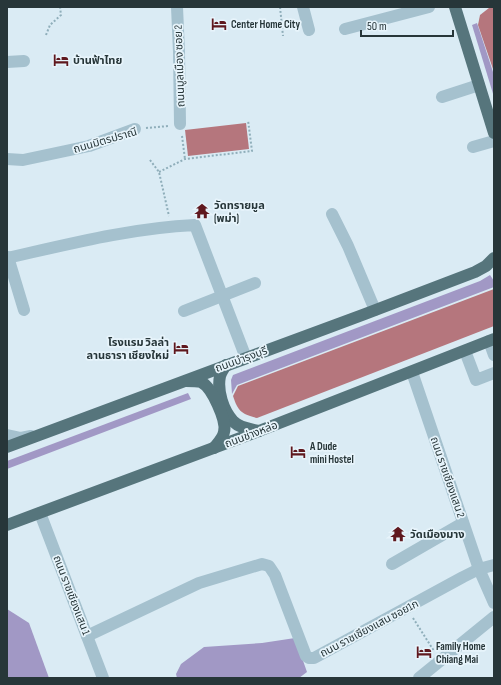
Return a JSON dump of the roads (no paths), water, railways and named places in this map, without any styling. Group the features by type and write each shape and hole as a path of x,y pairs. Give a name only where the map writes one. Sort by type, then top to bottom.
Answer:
{"main road":[{"path":"454,7 494,133"},
{"path":"459,22 462,9 464,7"},
{"name":"ถนนบำรุงบุรี","path":"7,447 475,272 486,266 494,258"},
{"name":"ถนนช่างหล่อ","path":"7,525 259,431 492,340"},
{"path":"226,365 220,376 220,394 226,410 233,422 244,428 259,431"},
{"path":"182,381 201,382 208,388 216,401 225,423 225,431 220,442 214,448"}],"street":[{"name":"ถนนมูลเมือง ซอย 2","path":"177,7 180,124"},
{"path":"303,7 309,30"},
{"path":"344,29 429,7"},
{"path":"7,62 24,61"},
{"path":"442,97 478,85"},
{"name":"ถนนมิตรปราณี","path":"7,159 23,160 89,146 135,130"},
{"path":"473,147 494,141"},
{"path":"332,214 348,246 375,310"},
{"path":"24,310 8,258 111,235 171,226 195,225 246,358"},
{"path":"184,311 255,283"},
{"path":"492,340 494,355"},
{"path":"465,351 476,380 494,373"},
{"name":"ถนน ราชเชียงแสน 2","path":"412,372 479,569 494,603"},
{"path":"7,435 21,438 40,435"},
{"name":"ถนน ราชเชียงแสน 1","path":"40,513 103,678"},
{"path":"392,564 463,523"},
{"name":"ถนน ราชเชียงแสน ซอย1ก","path":"87,636 199,583 262,564 269,566 275,575 306,656 309,658 314,658 479,569 494,565"},
{"path":"419,678 494,617"}],"place":[{"name":"Center Home City","path":"219,24"},
{"name":"บ้านฟ้าไทย","path":"61,60"},
{"name":"วัดทรายมูล (พม่า)","path":"202,211"},
{"name":"โรงแรม วิลล่า ลานธารา เชียงใหม่","path":"181,348"},
{"name":"A Dude mini Hostel","path":"298,452"},
{"name":"วัดเมืองมาง","path":"398,534"},
{"name":"Family Home Chiang Mai","path":"424,652"}]}
